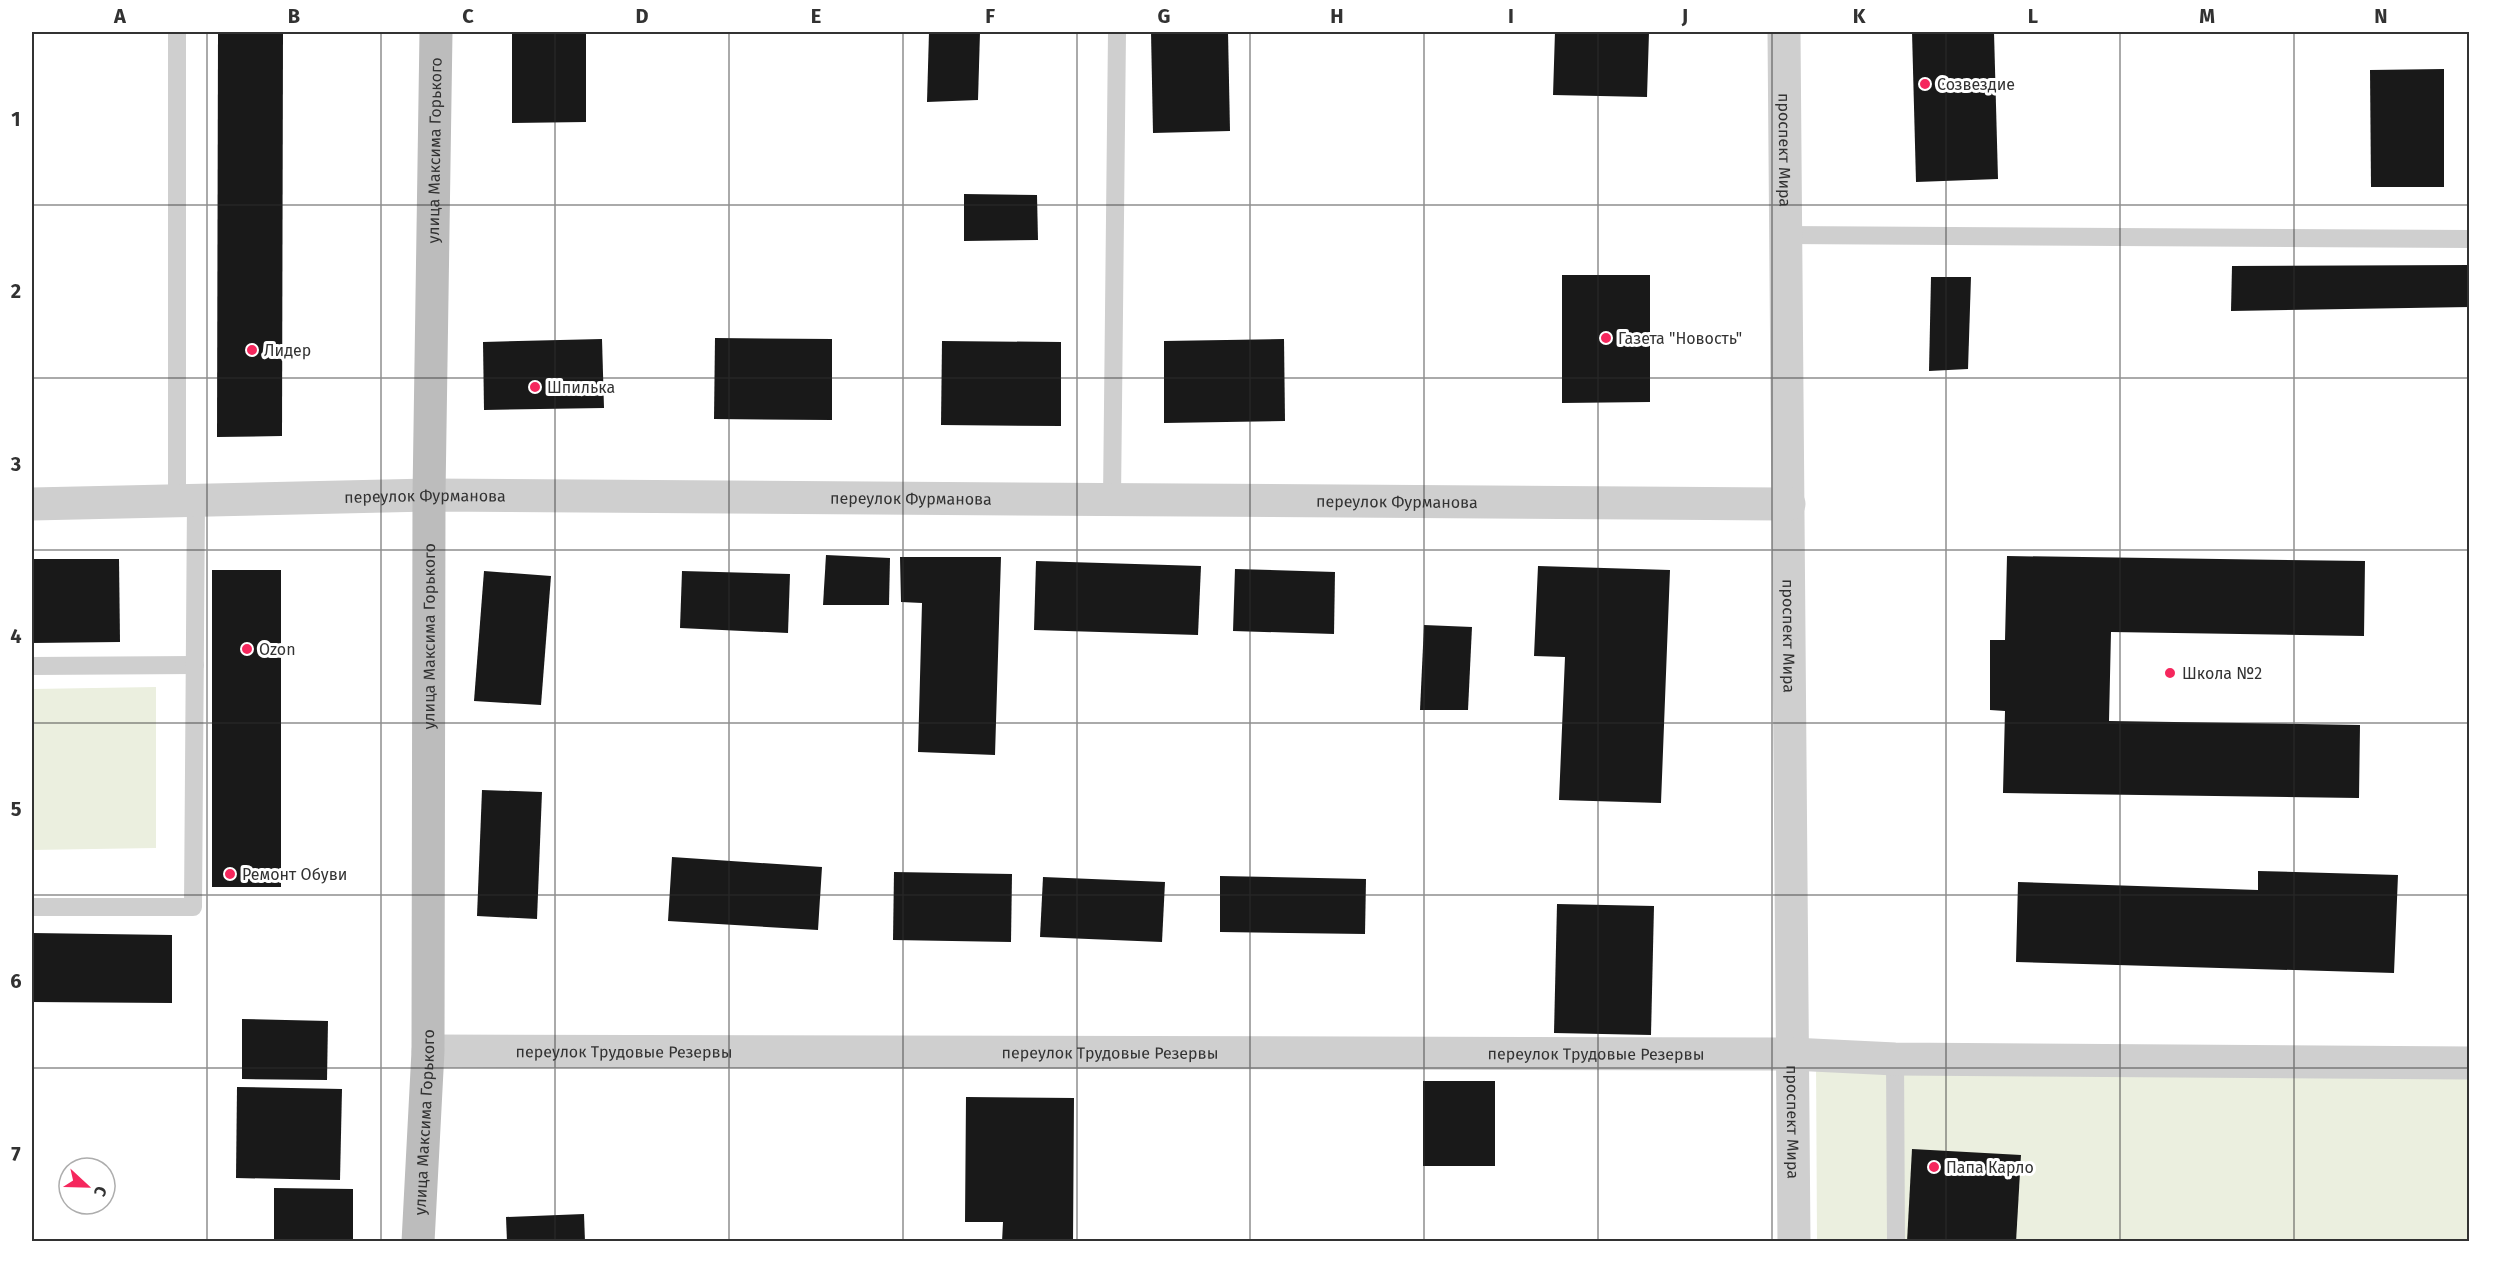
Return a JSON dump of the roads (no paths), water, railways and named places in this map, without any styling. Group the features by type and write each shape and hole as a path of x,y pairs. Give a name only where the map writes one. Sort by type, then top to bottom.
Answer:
{"main road":[{"name":"улица Максима Горького","path":"418,1242 428,1051 429,495 436,32"}],"street":[{"name":"проспект Мира","path":"1784,32 1794,1242"},
{"name":"переулок Фурманова","path":"32,504 429,495 1789,504"},
{"name":"переулок Трудовые Резервы","path":"428,1051 1792,1054 1895,1059 2469,1063"}],"lane":[{"path":"32,907 193,907 195,664 186,500 177,32"},
{"path":"1112,499 1117,32"},
{"path":"1785,235 2469,239"},
{"path":"32,666 195,664"},
{"path":"1895,1059 1896,1242"}],"place":[{"name":"Созвездие","path":"1925,84"},
{"name":"Газета \"Новость\"","path":"1606,338"},
{"name":"Лидер","path":"252,350"},
{"name":"Шпилька","path":"535,387"},
{"name":"Ozon","path":"247,649"},
{"name":"Школа №2","path":"2170,673"},
{"name":"Ремонт Обуви","path":"230,874"},
{"name":"Папа Карло","path":"1934,1167"}]}
